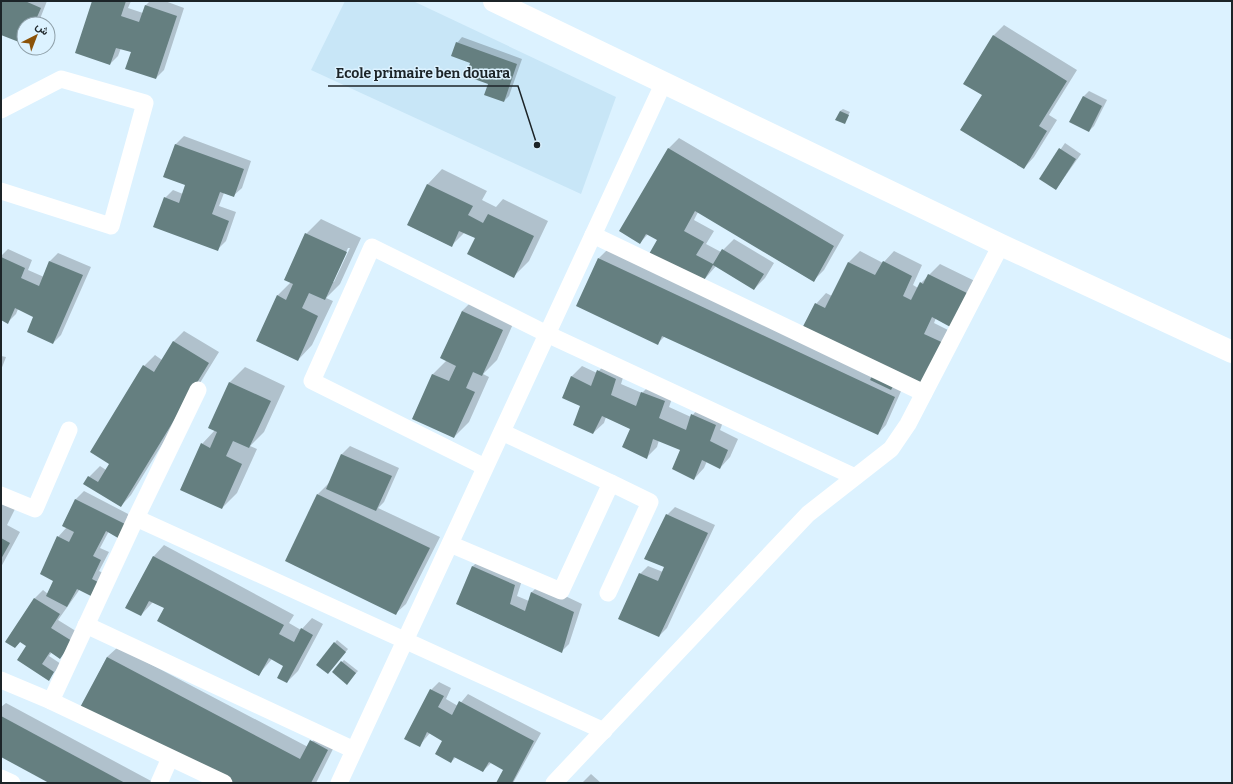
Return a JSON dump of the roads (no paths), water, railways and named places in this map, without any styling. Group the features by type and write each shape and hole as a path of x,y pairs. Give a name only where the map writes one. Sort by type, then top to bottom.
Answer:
{"main road":[{"path":"494,1 1001,245 1232,352"}],"street":[{"path":"1,110 61,79 145,103 111,226 1,190"},
{"path":"339,783 664,82"},
{"path":"593,235 924,393"},
{"path":"554,783 808,514 891,449 908,424 1001,245"},
{"path":"485,467 312,381 372,247 547,334 856,477"},
{"path":"50,701 198,390"},
{"path":"1,495 35,509 69,430"},
{"path":"502,432 650,502 608,593"},
{"path":"450,544 561,591 611,484"},
{"path":"136,518 604,730"},
{"path":"86,625 354,750"},
{"path":"1,680 50,701 224,783"},
{"path":"159,783 170,758"},
{"path":"1,778 12,783"}],"place":[{"name":"Ecole primaire ben douara","path":"537,145"}]}
